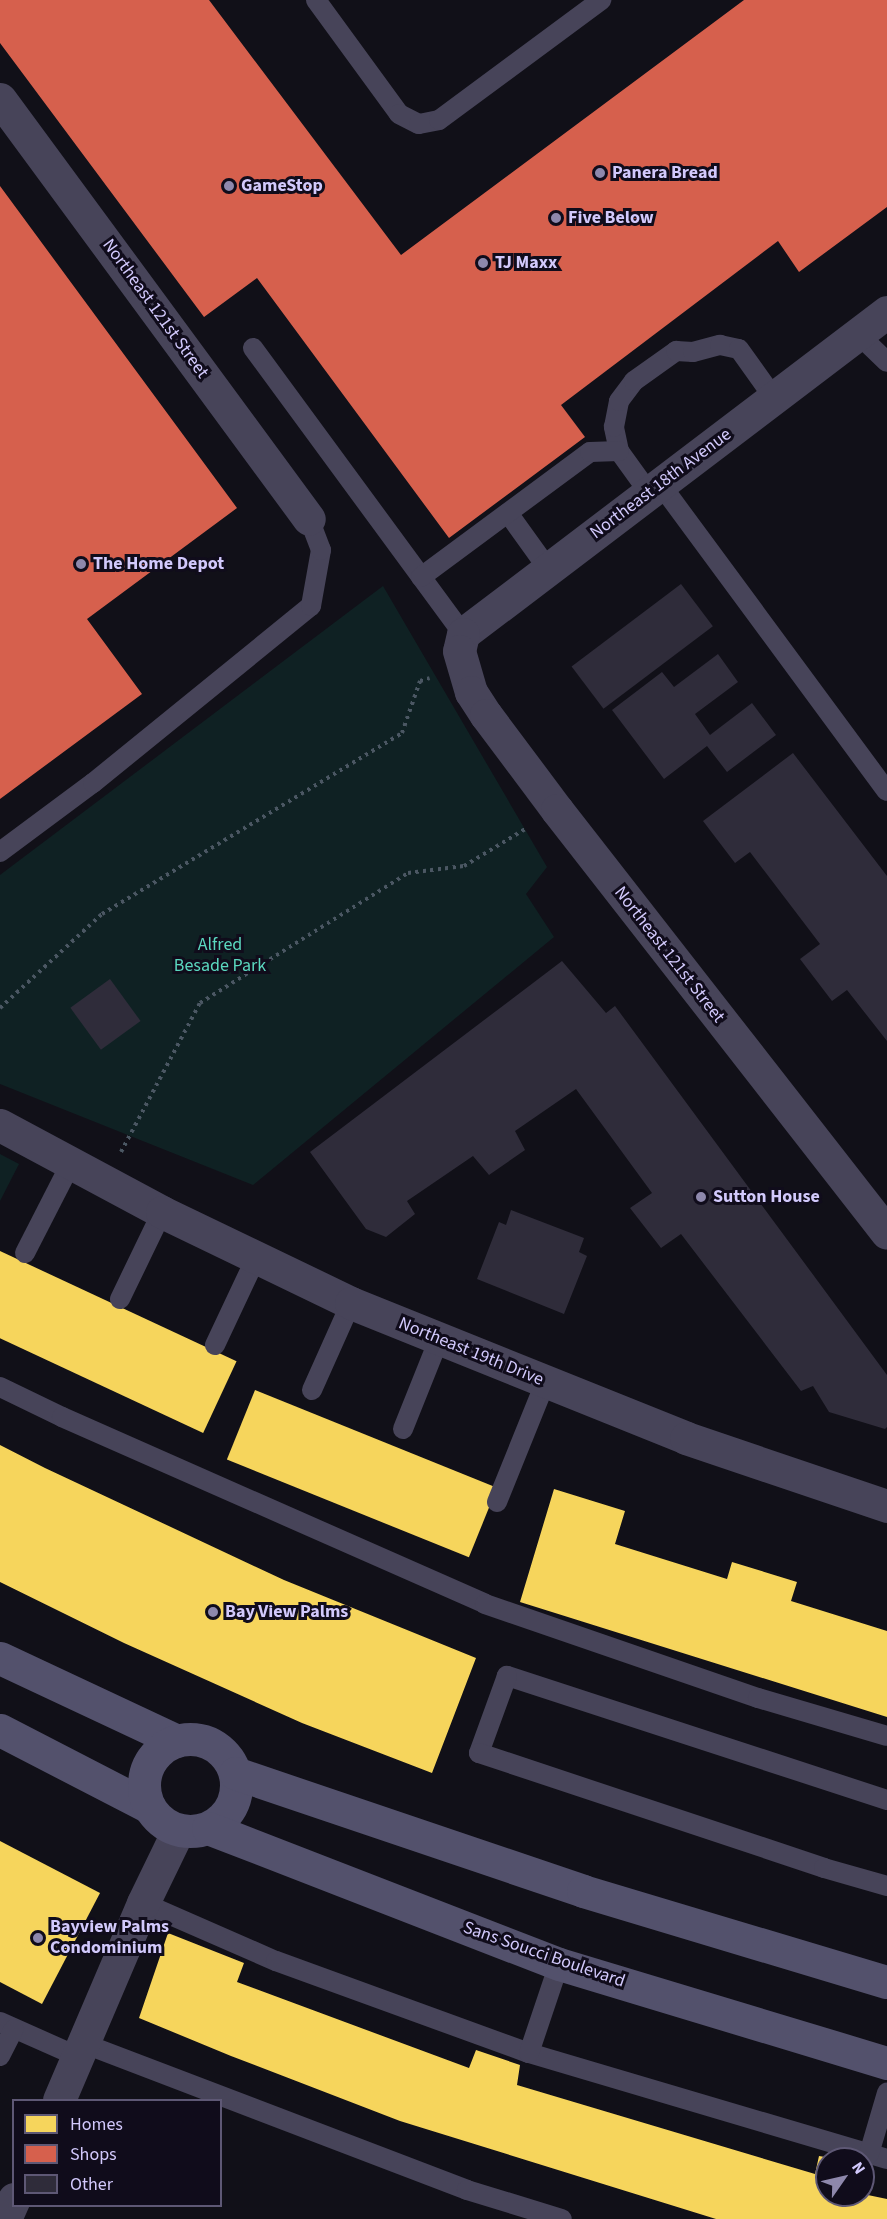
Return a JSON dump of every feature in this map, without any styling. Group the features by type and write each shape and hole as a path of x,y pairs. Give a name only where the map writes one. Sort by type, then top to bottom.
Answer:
{"street":[{"name":"Northeast 121st Street","path":"0,99 309,519"},
{"name":"Northeast 18th Avenue","path":"463,634 887,312"},
{"path":"463,634 459,651 463,669"},
{"name":"Northeast 121st Street","path":"463,669 471,692 486,715 557,810 887,1233"},
{"path":"0,1125 71,1163"},
{"name":"Northeast 19th Drive","path":"71,1163 162,1212 351,1303 686,1438 887,1506"},
{"path":"0,1658 177,1741"},
{"path":"0,1730 149,1807 157,1817 193,1829"},
{"path":"59,2099 143,1903 193,1829 229,1812 235,1799 235,1773 229,1759 219,1749 206,1742 192,1739 177,1741 155,1755 148,1767 144,1780 149,1807"},
{"path":"235,1773 583,1891 887,1982"},
{"name":"Sans Soucci Boulevard","path":"193,1829 559,1964 887,2063"},
{"path":"5,2219 12,2203"}],"lane":[{"path":"316,0 399,114 419,124 439,120 601,0"},
{"path":"858,334 887,362"},
{"path":"774,398 739,349 720,345 693,352 676,351 634,381 619,401 614,427 619,451 655,489 887,790"},
{"path":"253,348 463,634"},
{"path":"421,577 590,452 619,451"},
{"path":"508,513 549,570"},
{"path":"0,852 93,783 311,606 321,550 309,519"},
{"path":"25,1253 71,1163"},
{"path":"120,1299 162,1212"},
{"path":"215,1345 256,1258"},
{"path":"312,1390 351,1303"},
{"path":"402,1429 440,1340"},
{"path":"497,1503 545,1383"},
{"path":"0,1387 62,1417 485,1604 702,1680 887,1736"},
{"path":"887,1800 507,1676 478,1754 824,1868 887,1886"},
{"path":"143,1903 276,1961 529,2053 878,2156 887,2093"},
{"path":"529,2053 559,1964"},
{"path":"0,2056 7,2026 82,2050 217,2099"},
{"path":"222,2101 467,2190 562,2219"}],"path":[{"path":"0,1008 102,914 402,733 420,681 463,669"},
{"path":"121,1153 200,1003 408,873 464,866 530,826"}],"green space":[{"name":"Alfred Besade Park","path":"383,586 547,867 526,894 554,937 253,1185 0,1084 0,875"},
{"path":"0,1154 19,1164 0,1201"}],"building: Homes":[{"path":"0,1251 237,1361 203,1433 0,1338"},
{"path":"255,1390 497,1488 469,1557 227,1460"},
{"name":"Bay View Palms","path":"0,1445 284,1580 476,1658 432,1773 302,1723 124,1643 0,1582"},
{"path":"554,1489 625,1511 615,1544 727,1579 732,1562 797,1582 791,1601 887,1631 887,1717 520,1602"},
{"name":"Bayview Palms Condominium","path":"0,1841 100,1893 42,2004 0,1982"},
{"path":"168,1933 244,1963 237,1982 469,2068 476,2050 520,2065 517,2085 815,2174 815,2207 875,2207 875,2196 887,2199 887,2219 716,2219 400,2121 139,2018"}],"building: Shops":[{"path":"0,0 209,0 401,255 744,0 887,0 887,207 799,272 778,241 561,405 585,437 449,538 257,278 204,317 0,43"},
{"name":"The Home Depot","path":"0,186 237,508 87,619 142,694 0,799"}],"building: Other":[{"path":"681,584 713,626 603,709 572,666"},
{"path":"718,654 738,682 695,714 710,735 752,703 776,735 727,772 707,746 664,779 612,710 662,672 674,687"},
{"path":"793,753 887,876 887,1041 847,990 832,1001 800,959 820,944 750,852 735,863 703,821"},
{"name":"Sutton House","path":"562,961 606,1013 615,1006 887,1375 887,1427 885,1429 829,1412 813,1386 801,1391 681,1234 661,1248 630,1208 652,1193 576,1089 515,1131 525,1150 489,1175 473,1156 407,1201 415,1214 386,1237 366,1229 310,1152"},
{"path":"110,979 141,1021 101,1050 70,1008"},
{"path":"511,1210 584,1238 579,1252 587,1256 564,1314 477,1279 499,1222 506,1225"}],"place":[{"name":"Panera Bread","path":"600,173"},
{"name":"GameStop","path":"229,186"},
{"name":"Five Below","path":"556,218"},
{"name":"TJ Maxx","path":"483,263"},
{"name":"The Home Depot","path":"81,564"},
{"name":"Sutton House","path":"701,1197"},
{"name":"Bay View Palms","path":"213,1612"},
{"name":"Bayview Palms Condominium","path":"38,1938"}]}
